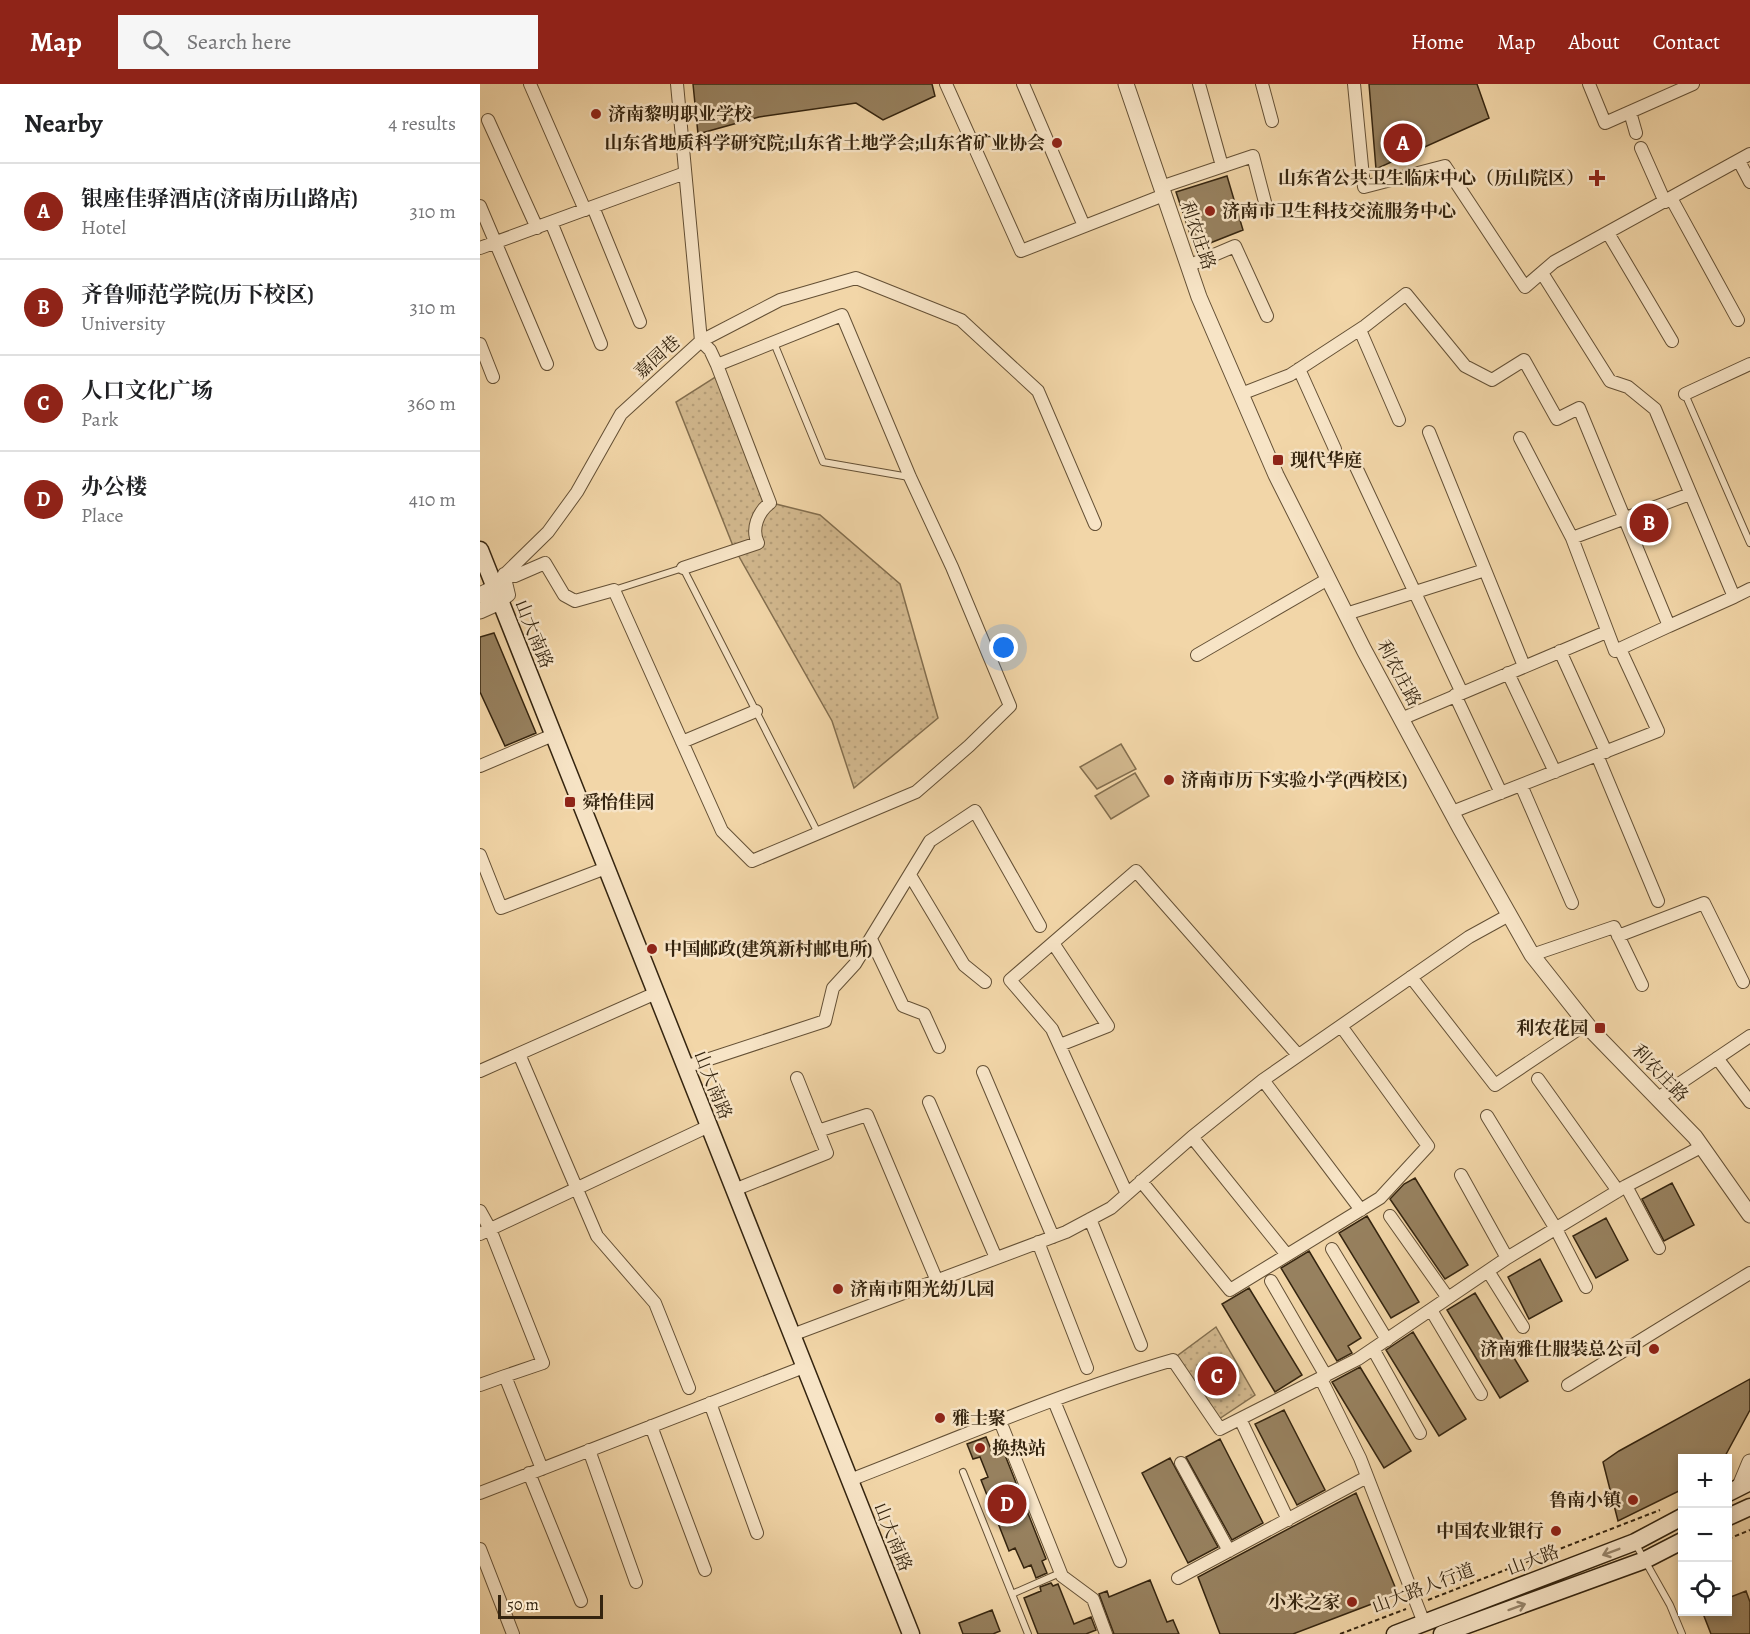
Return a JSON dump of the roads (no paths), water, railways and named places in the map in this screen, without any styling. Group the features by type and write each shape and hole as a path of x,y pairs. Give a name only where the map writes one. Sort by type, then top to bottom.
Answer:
{"main road":[{"name":"山大南路","path":"480,550 911,1634"},
{"path":"1732,1515 1750,1507"},
{"name":"山大路","path":"1395,1634 1635,1542 1678,1520"},
{"path":"1442,1634 1645,1560 1678,1544"}],"street":[{"path":"530,84 640,322"},
{"name":"嘉园巷","path":"494,589 548,532 577,492 621,414 701,341 677,84"},
{"path":"946,84 1021,251 1222,166 1253,156 1266,206"},
{"path":"1023,84 1084,226"},
{"name":"利农庄路","path":"1126,84 1188,266 1276,475 1346,614 1452,813 1532,955 1586,1024 1695,1137 1750,1215"},
{"path":"1199,84 1222,166"},
{"path":"1262,84 1272,121"},
{"path":"1354,84 1364,187 1445,166 1525,287 1554,262 1750,154"},
{"path":"1589,84 1605,123 1694,84"},
{"path":"1630,112 1636,133"},
{"path":"488,120 537,228"},
{"path":"1641,148 1668,200 1738,320"},
{"path":"1739,161 1750,182"},
{"path":"480,248 685,173"},
{"path":"480,206 547,364"},
{"path":"551,222 601,344"},
{"path":"1608,233 1672,341"},
{"path":"1188,266 1235,246 1267,316"},
{"path":"1542,273 1610,381 1628,387 1655,409 1734,597"},
{"path":"683,568 758,543 755,538 760,510 770,503 717,364 710,350 701,341 780,300 856,278 961,320 1038,392 1095,524"},
{"path":"1241,394 1290,375 1360,330 1406,294 1465,366 1492,380 1524,360 1557,418 1579,408 1669,626"},
{"path":"480,611 494,589 515,576 545,563 564,595 575,601 614,590 722,831 752,861 916,792 969,746 1010,706 952,567 910,477 843,315 717,364"},
{"path":"1360,330 1399,420"},
{"path":"480,344 493,377"},
{"path":"1685,394 1750,363"},
{"path":"1299,369 1335,449"},
{"path":"1429,432 1524,666"},
{"path":"1520,438 1572,538 1615,651 1750,589"},
{"path":"1356,467 1415,592 1501,793"},
{"path":"1572,538 1690,494"},
{"path":"1346,614 1485,570"},
{"path":"1197,655 1328,579"},
{"path":"1401,718 1604,633"},
{"path":"1452,813 1658,731 1620,649"},
{"path":"1560,651 1658,901"},
{"path":"1508,673 1556,772"},
{"path":"682,742 756,711"},
{"path":"480,766 553,735"},
{"path":"1521,785 1572,903"},
{"path":"685,1066 825,1022 832,987 855,964 930,841 975,812 1040,926"},
{"path":"480,855 501,908 606,868"},
{"path":"1127,1194 1052,1029 1010,980 1136,871 1298,1055"},
{"path":"910,875 964,965 985,982"},
{"path":"1618,936 1704,903 1743,982"},
{"path":"792,1335 1053,1237 1111,1208 1192,1137 1263,1080 1469,937 1509,915"},
{"path":"1532,955 1614,927 1642,986"},
{"path":"871,939 903,1006 924,1014 939,1047"},
{"path":"1054,946 1108,1026 1060,1046"},
{"path":"1411,977 1495,1085 1586,1024"},
{"path":"480,1071 656,993"},
{"path":"1141,1181 1230,1290 1380,1198 1428,1146 1341,1026"},
{"path":"1661,1096 1750,1036"},
{"path":"519,1054 597,1236 655,1303 689,1388"},
{"path":"1717,1058 1750,1102"},
{"path":"983,1072 1053,1237"},
{"path":"734,1190 827,1153 797,1078"},
{"path":"1538,1079 1622,1189 1659,1248"},
{"path":"1263,1080 1360,1210"},
{"path":"928,1102 996,1258"},
{"path":"818,1131 867,1115 937,1281"},
{"path":"1487,1116 1556,1229 1586,1287"},
{"path":"485,1232 709,1126"},
{"path":"1192,1137 1287,1255"},
{"path":"850,1480 1000,1421 1173,1360 1220,1429 1373,1349 1507,1258 1622,1189 1701,1147"},
{"path":"1461,1175 1507,1258"},
{"path":"480,1211 485,1232 543,1363 480,1385"},
{"path":"1390,1216 1448,1299"},
{"path":"1090,1219 1142,1345"},
{"path":"1038,1242 1087,1368"},
{"path":"1332,1249 1387,1340"},
{"path":"1488,1271 1522,1327"},
{"path":"1568,1385 1750,1273"},
{"path":"1271,1281 1323,1377 1360,1458 1424,1623"},
{"path":"1431,1310 1481,1394"},
{"path":"1373,1349 1420,1433"},
{"path":"480,1492 804,1367"},
{"path":"505,1376 542,1468"},
{"path":"1054,1401 1120,1561"},
{"path":"710,1403 757,1533"},
{"path":"1000,1421 1060,1573 1093,1599 1106,1634"},
{"path":"1242,1423 1288,1520"},
{"path":"651,1426 705,1570"},
{"path":"590,1450 636,1582"},
{"path":"1739,1487 1750,1462"},
{"path":"1181,1463 1229,1551"},
{"path":"530,1473 580,1601"},
{"path":"1178,1578 1367,1477"},
{"path":"480,1549 513,1634"}],"lane":[{"path":"774,343 823,462 910,477"},
{"path":"1685,394 1750,543"},
{"path":"614,590 683,568 818,832"},
{"path":"963,1472 1028,1634"},
{"path":"1635,1542 1670,1605 1682,1634"},
{"path":"1012,1594 1060,1573"}],"place":[{"name":"济南黎明职业学校","path":"596,114"},
{"name":"山东省地质科学研究院;山东省土地学会;山东省矿业协会","path":"1057,143"},
{"name":"银座佳驿酒店(济南历山路店)","path":"1403,143"},
{"name":"山东省公共卫生临床中心（历山院区）","path":"1597,178"},
{"name":"济南市卫生科技交流服务中心","path":"1210,211"},
{"name":"现代华庭","path":"1278,460"},
{"name":"齐鲁师范学院(历下校区)","path":"1649,523"},
{"name":"济南市历下实验小学(西校区)","path":"1169,780"},
{"name":"舜怡佳园","path":"570,802"},
{"name":"中国邮政(建筑新村邮电所)","path":"652,949"},
{"name":"利农花园","path":"1600,1028"},
{"name":"济南市阳光幼儿园","path":"838,1289"},
{"name":"济南雅仕服装总公司","path":"1654,1349"},
{"name":"人口文化广场","path":"1217,1376"},
{"name":"雅士聚","path":"940,1418"},
{"name":"换热站","path":"980,1448"},
{"name":"鲁南小镇","path":"1633,1500"},
{"name":"办公楼","path":"1007,1504"},
{"name":"中国农业银行","path":"1556,1531"},
{"name":"小米之家","path":"1352,1602"}]}
